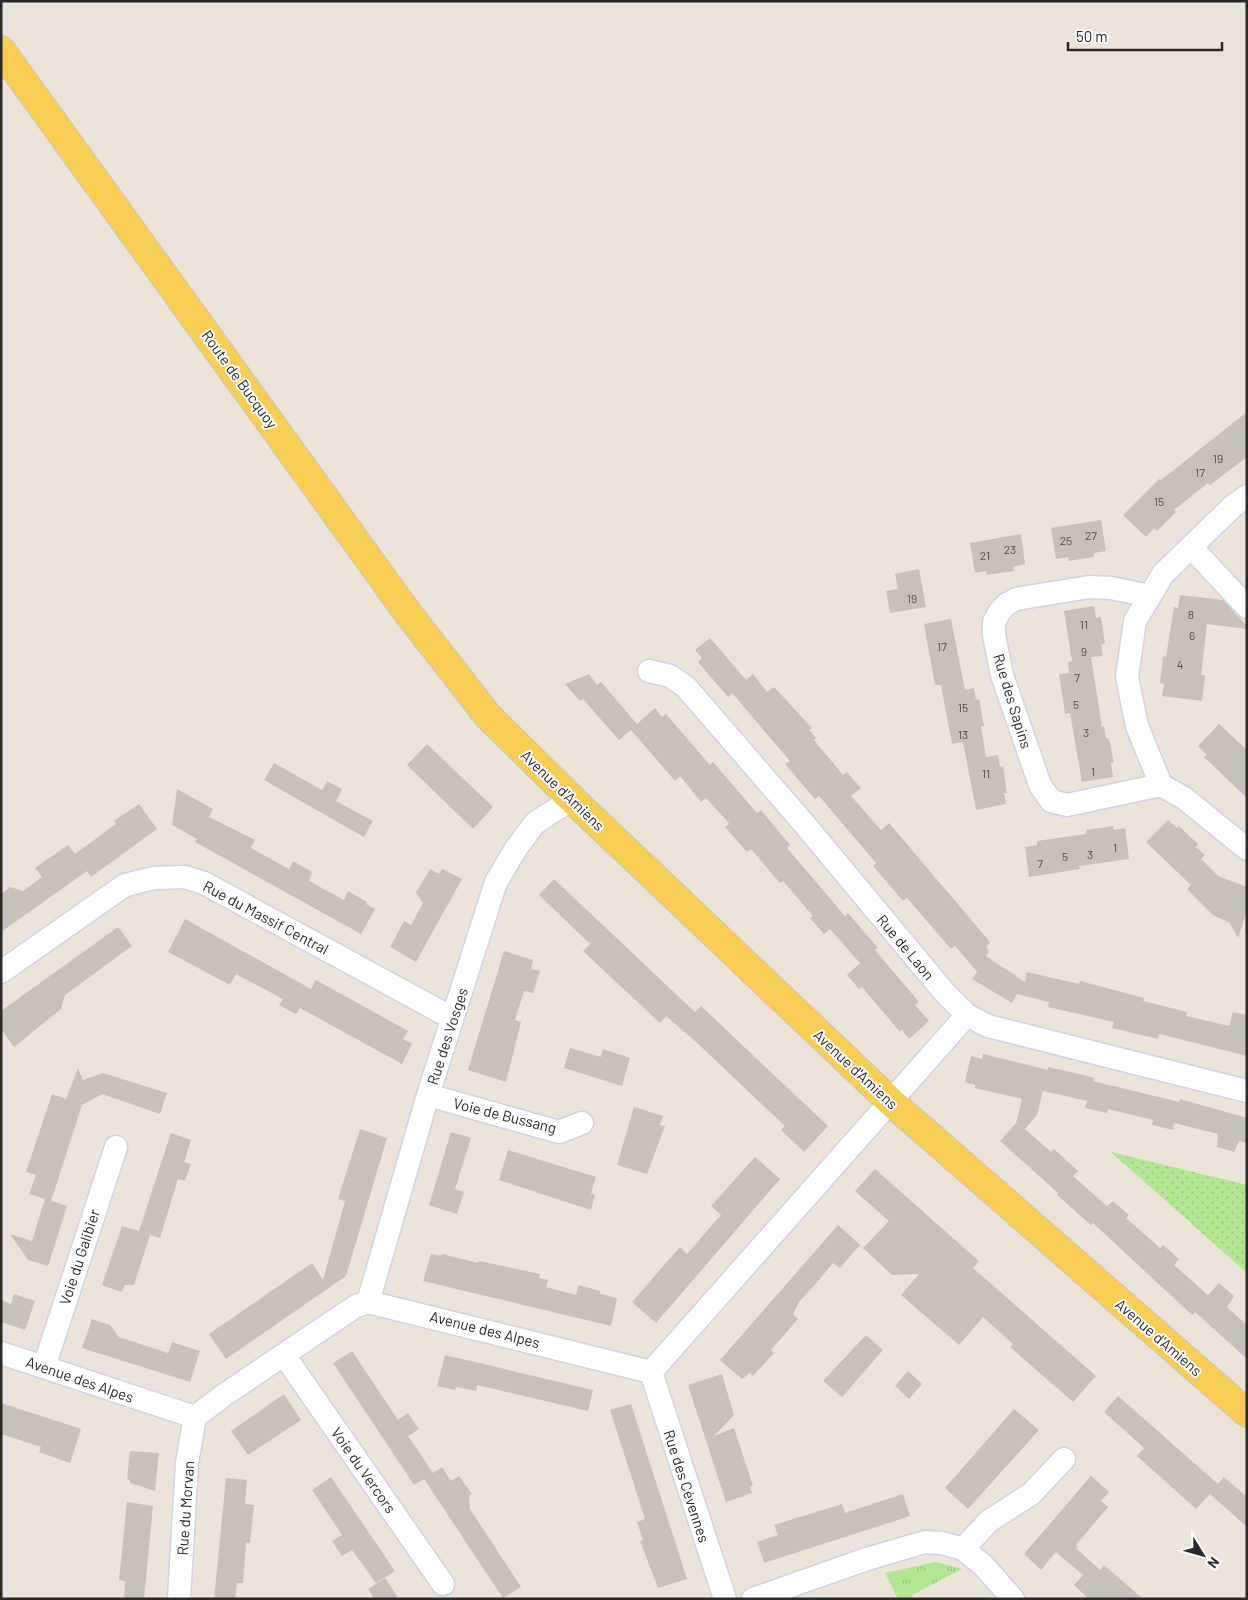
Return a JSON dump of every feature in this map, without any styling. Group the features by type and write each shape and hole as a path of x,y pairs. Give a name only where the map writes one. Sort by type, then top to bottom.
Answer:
{"main road":[{"name":"Route de Bucquoy","path":"1,50 408,612 481,707"},
{"name":"Avenue d'Amiens","path":"481,707 572,799 891,1102 1247,1413"}],"street":[{"path":"1247,496 1233,506 1163,574 1135,622 1127,677 1137,726 1161,785 1184,798 1247,849"},
{"path":"1191,546 1247,607"},
{"name":"Rue des Sapins","path":"1150,596 1111,588 1089,587 1016,599 1000,611 994,622 994,635 1002,676 1040,785 1051,801 1067,805 1161,785"},
{"name":"Rue de Laon","path":"649,671 670,676 686,687 806,826 945,993 967,1015 988,1026 1247,1091"},
{"name":"Rue des Vosges","path":"368,1302 428,1095 496,882 505,865 535,823 572,799"},
{"name":"Rue du Massif Central","path":"1,972 125,885 154,878 185,877 204,883 452,1018"},
{"path":"651,1372 967,1015"},
{"name":"Voie de Bussang","path":"428,1095 559,1132 582,1123"},
{"name":"Voie du Galibier","path":"44,1367 116,1147"},
{"path":"196,1417 224,1395 356,1306 368,1302"},
{"name":"Avenue des Alpes","path":"368,1302 651,1372"},
{"name":"Avenue des Alpes","path":"1,1353 196,1417"},
{"name":"Voie du Vercors","path":"284,1355 443,1584"},
{"name":"Rue des Cévennes","path":"651,1372 725,1599"},
{"name":"Rue du Morvan","path":"179,1599 187,1463 196,1417"},
{"path":"963,1549 989,1520 1031,1494 1064,1459"},
{"path":"753,1599 867,1559 925,1542 942,1543 963,1549 983,1565 1013,1599"}],"green space":[{"path":"1111,1152 1247,1185 1247,1273"},
{"path":"936,1562 962,1569 912,1595 914,1599 898,1599 885,1573"}],"building":[{"path":"1247,412 1247,457 1210,485 1208,483 1174,510 1176,512 1157,531 1154,528 1146,537 1123,515 1159,479 1161,480"},
{"path":"1101,520 1106,551 1094,553 1094,557 1069,561 1068,557 1056,559 1051,528"},
{"path":"1021,534 1025,564 1013,567 1014,571 987,575 986,571 975,573 970,543"},
{"path":"919,569 926,607 890,613 886,591 898,589 895,574"},
{"path":"1180,595 1223,600 1247,626 1247,629 1207,624 1201,675 1205,675 1202,701 1162,696 1164,684 1160,683 1163,656 1166,657 1174,607 1178,608"},
{"path":"1094,606 1096,618 1101,617 1105,644 1101,644 1103,656 1091,657 1102,727 1104,726 1106,738 1109,738 1114,763 1111,763 1113,777 1082,782 1070,713 1065,714 1059,674 1069,673 1068,662 1072,661 1064,611"},
{"path":"951,619 965,690 974,688 976,700 979,699 984,726 981,726 986,757 998,755 1000,767 1003,766 1007,793 1004,793 1006,804 976,810 963,742 952,744 941,685 935,685 924,624"},
{"path":"710,638 746,680 753,674 767,692 774,687 812,728 809,730 816,738 814,740 843,775 847,772 861,788 851,796 881,830 889,823 990,942 986,947 989,951 986,956 1025,982 1027,972 1079,984 1080,981 1144,998 1143,1001 1187,1012 1186,1016 1229,1026 1233,1012 1247,1015 1247,1056 1159,1034 1158,1039 1112,1028 1114,1022 1048,1007 1049,1002 1017,994 1012,1003 972,979 977,972 955,946 951,949 907,898 903,901 873,866 876,863 819,796 815,799 785,764 790,761 732,693 728,697 698,662 702,658 695,650"},
{"path":"589,674 597,685 601,682 637,724 655,708 662,717 666,714 710,765 713,762 757,813 761,810 790,845 787,848 845,916 848,913 878,948 875,950 919,1002 915,1005 929,1021 909,1039 902,1030 900,1032 862,987 859,989 847,975 860,963 830,929 824,934 810,918 813,916 783,881 780,883 751,849 747,852 725,827 729,823 706,798 701,802 680,776 675,781 631,730 619,740 583,699 580,701 565,684"},
{"path":"1219,724 1247,750 1247,798 1204,757 1207,755 1198,746"},
{"path":"427,744 493,807 473,829 407,765"},
{"path":"274,763 322,790 327,781 342,789 336,801 373,821 364,837 264,780"},
{"path":"177,789 213,809 209,817 255,840 251,848 289,869 293,861 312,872 309,881 344,900 348,891 367,902 366,904 375,909 361,934 195,842 197,839 172,825"},
{"path":"139,804 157,829 91,877 87,871 1,932 1,894 10,887 23,891 42,877 35,868 68,845 75,854 116,824 114,821"},
{"path":"1168,820 1177,828 1179,826 1198,844 1196,847 1205,855 1201,859 1218,876 1247,887 1247,911 1238,938 1229,922 1214,916 1187,889 1191,885 1146,842"},
{"path":"1113,826 1114,830 1125,828 1129,859 1079,866 1080,869 1029,877 1025,847 1037,845 1037,841 1086,834 1086,830"},
{"path":"430,869 439,874 442,869 462,879 416,962 390,947 404,921 411,925 423,903 416,893"},
{"path":"554,879 695,1012 701,1006 828,1126 804,1152 781,1130 785,1126 696,1042 666,1016 660,1023 583,951 590,944 539,895"},
{"path":"185,919 311,989 316,980 408,1031 403,1039 412,1044 402,1064 300,1008 296,1014 279,1005 283,999 236,974 230,985 168,952"},
{"path":"118,927 132,946 65,995 61,1009 14,1047 1,1029 1,1011"},
{"path":"504,951 533,960 531,969 540,971 533,993 524,991 515,1020 521,1022 506,1082 468,1070"},
{"path":"570,1048 601,1057 603,1049 630,1058 622,1086 564,1068"},
{"path":"983,1054 1048,1070 1048,1067 1071,1072 1094,1078 1093,1081 1179,1102 1180,1099 1247,1118 1247,1143 1239,1141 1234,1152 1217,1147 1218,1134 1174,1123 1173,1130 1152,1125 1153,1120 1108,1109 1107,1113 1085,1108 1087,1101 1043,1091 1037,1115 1025,1129 1051,1152 1054,1149 1078,1171 1073,1176 1107,1206 1113,1201 1129,1215 1126,1218 1160,1248 1163,1245 1179,1259 1174,1265 1208,1295 1219,1283 1234,1296 1227,1307 1247,1325 1247,1359 1195,1312 1192,1315 1093,1223 1091,1225 1057,1195 1058,1193 1000,1141 1016,1123 1022,1099 975,1088 975,1085 965,1082 971,1056 982,1059"},
{"path":"78,1068 83,1080 103,1073 167,1093 160,1114 102,1094 82,1105 51,1201 67,1206 48,1266 28,1260 10,1234 32,1241 45,1199 29,1194 36,1175 26,1172 52,1094 66,1099"},
{"path":"634,1107 663,1116 660,1125 665,1126 647,1174 617,1165"},
{"path":"360,1129 387,1138 346,1276 226,1359 209,1334 312,1263 323,1280 345,1201 338,1199"},
{"path":"451,1132 471,1138 455,1189 464,1192 457,1214 429,1205"},
{"path":"171,1133 191,1140 184,1162 191,1164 185,1181 178,1179 160,1238 150,1235 134,1285 125,1285 122,1292 102,1285 122,1226 139,1231"},
{"path":"508,1150 596,1177 591,1193 595,1195 591,1210 499,1180"},
{"path":"755,1157 780,1179 656,1323 632,1302 680,1247 687,1254 721,1215 711,1206"},
{"path":"875,1169 979,1261 973,1268 1096,1376 1073,1402 1010,1347 1013,1344 983,1317 959,1345 901,1295 919,1274 892,1275 863,1248 889,1221 855,1191"},
{"path":"838,1225 860,1245 840,1268 833,1263 799,1302 793,1314 798,1319 771,1350 774,1353 753,1376 750,1373 742,1379 720,1360"},
{"path":"431,1254 441,1256 442,1254 478,1263 479,1261 540,1274 539,1278 548,1280 546,1287 576,1295 579,1285 600,1291 600,1294 617,1298 611,1326 423,1281"},
{"path":"14,1294 35,1301 25,1330 1,1322 1,1300 11,1304"},
{"path":"92,1319 110,1325 119,1337 168,1353 172,1342 200,1351 190,1382 82,1348"},
{"path":"866,1335 883,1350 842,1397 823,1381"},
{"path":"352,1351 398,1420 408,1413 419,1429 408,1436 433,1473 442,1467 451,1481 459,1476 472,1494 469,1496 470,1509 521,1587 503,1598 424,1479 414,1485 333,1363"},
{"path":"445,1355 593,1390 588,1411 477,1385 476,1391 456,1387 455,1390 437,1386"},
{"path":"908,1371 922,1384 909,1399 895,1386"},
{"path":"722,1374 734,1415 714,1436 734,1428 753,1486 750,1487 752,1493 726,1502 688,1385"},
{"path":"284,1394 301,1420 248,1455 231,1431"},
{"path":"1118,1396 1218,1484 1224,1477 1247,1497 1247,1527 1210,1494 1196,1509 1137,1456 1144,1448 1104,1412"},
{"path":"1,1403 81,1429 70,1463 39,1452 41,1447 1,1434"},
{"path":"631,1404 687,1579 658,1588 640,1541 643,1540 637,1522 645,1519 610,1410"},
{"path":"1014,1409 1039,1430 968,1509 945,1488"},
{"path":"130,1451 159,1453 155,1491 130,1483 130,1480 127,1479"},
{"path":"1091,1476 1109,1492 1101,1501 1108,1507 1076,1545 1078,1546 1076,1548 1100,1570 1104,1565 1143,1599 1089,1599 1074,1585 1083,1575 1056,1552 1041,1570 1024,1554"},
{"path":"331,1477 395,1571 376,1583 352,1550 342,1556 332,1541 342,1535 312,1490"},
{"path":"226,1478 247,1480 245,1504 254,1505 250,1543 246,1543 243,1583 237,1583 235,1599 214,1599"},
{"path":"903,1494 910,1516 764,1563 757,1542 778,1535 774,1525 842,1504 845,1513"},
{"path":"127,1502 153,1506 144,1599 124,1599 125,1581 119,1580"},
{"path":"385,1578 399,1599 374,1599 368,1589"}]}
